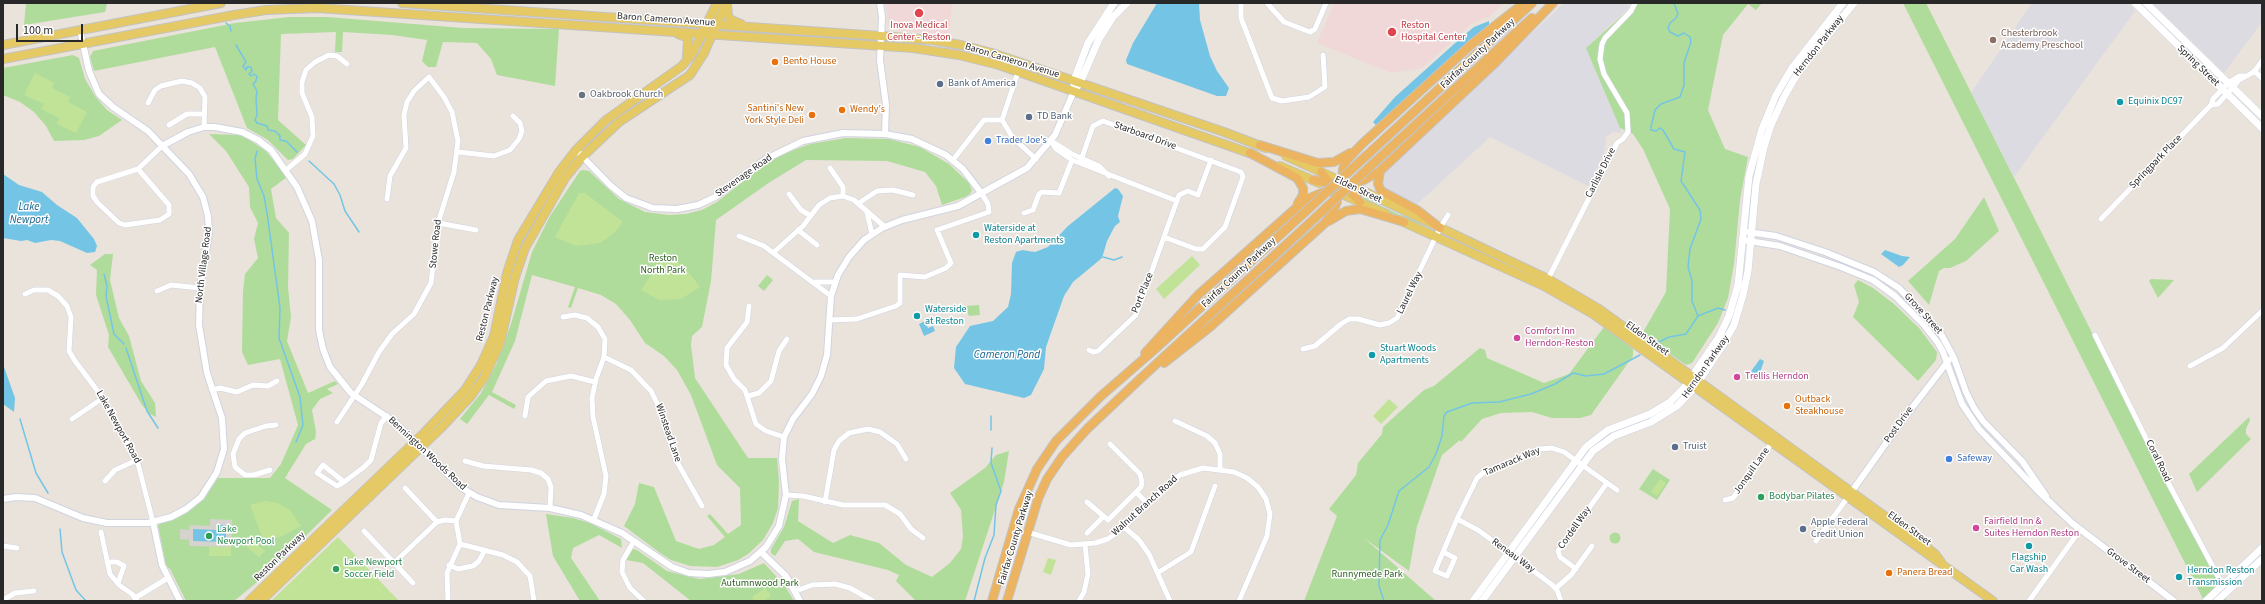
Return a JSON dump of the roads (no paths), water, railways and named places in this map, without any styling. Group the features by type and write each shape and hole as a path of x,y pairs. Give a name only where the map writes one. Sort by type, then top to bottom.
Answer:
{"highway":[{"path":"1260,145 1312,163 1324,164 1343,158 1362,144 1472,44 1524,3"},
{"name":"Fairfax County Parkway","path":"992,601 1019,509 1037,469 1065,430 1532,3"},
{"name":"Fairfax County Parkway","path":"1007,601 1038,498 1051,473 1067,450 1098,419 1376,161 1549,3"},
{"path":"1106,392 1191,302 1296,207 1314,194 1364,180 1380,171 1496,62 1554,3"},
{"path":"1360,202 1346,185 1342,173 1344,166 1362,144"},
{"path":"1250,153 1293,175 1300,181 1303,195 1296,207"},
{"path":"1380,171 1378,184 1382,191 1417,210 1440,228"},
{"path":"1321,172 1332,188 1336,205 1325,223"},
{"path":"1311,179 1332,188"},
{"path":"1098,419 1210,327 1325,223 1346,211 1360,209 1404,222"}],"main road":[{"path":"3,45 221,3"},
{"name":"Baron Cameron Avenue","path":"402,3 881,36 932,40 961,45 992,52 1260,145 1321,172"},
{"name":"Reston Parkway","path":"261,601 418,444 460,396 481,365 495,331 507,273 518,240 559,172 576,150 618,110 670,76 684,64 692,54 717,3"},
{"path":"726,3 726,14 730,19 749,27"},
{"name":"Reston Parkway","path":"249,601 418,444 464,405 484,378 500,343 515,277 525,248 565,178 582,157 630,114 684,81 700,61 726,3"},
{"path":"1074,91 1088,43 1114,3"},
{"path":"1077,81 1099,39 1113,17 1126,3"},
{"name":"Herndon Parkway","path":"1473,601 1583,464 1606,441 1665,415 1677,406 1693,381 1719,337 1729,316 1739,277 1750,169 1759,137 1770,108 1797,60 1843,3"},
{"name":"Herndon Parkway","path":"1482,601 1511,555 1576,459 1586,447 1601,434 1615,426 1655,412 1670,402 1693,381 1725,342 1737,317 1746,279 1758,170 1764,147 1778,110 1800,69 1854,3"},
{"name":"Spring Street","path":"2135,3 2262,128"},
{"name":"Spring Street","path":"2146,3 2262,116"},
{"name":"Baron Cameron Avenue","path":"3,59 234,15 307,8 357,9 731,35 946,52 1018,72 1074,91 1250,153 1311,179"},
{"path":"668,31 683,35 688,40 688,54 684,64"},
{"path":"700,61 716,41 731,35"},
{"name":"Elden Street","path":"1321,172 1440,228 1611,317 1693,381 1774,440 1919,541 1935,554 1943,564 1993,601"},
{"name":"Elden Street","path":"1332,188 1404,222 1546,282"},
{"path":"2206,601 2262,548"},
{"path":"2216,601 2262,559"}],"street":[{"path":"880,3 880,70 886,105 885,134"},
{"path":"1241,3 1241,18 1272,98 1282,101 1309,97 1325,87 1323,55"},
{"path":"1267,3 1279,19 1310,32 1315,29 1326,3"},
{"name":"Carlisle Drive","path":"1546,282 1617,143 1623,139 1628,132 1627,113 1604,74 1600,59 1602,44 1605,38 1631,12 1635,3"},
{"name":"North Village Road","path":"3,498 35,498 83,518 107,524 129,525 153,522 171,517 186,509 201,497 218,472 224,449 222,418 212,390 201,342 198,310 209,233 206,206 194,180 144,127 102,98 91,78 80,30"},
{"path":"286,170 305,154 313,136 312,117 302,93 302,82 306,70 314,62 328,56 337,56 347,64"},
{"name":"Springpark Place","path":"2101,219 2211,105 2213,99 2230,85 2254,71 2262,61"},
{"path":"2254,71 2262,78"},
{"path":"1018,72 1002,120 1013,138 1036,159"},
{"name":"Stowe Road","path":"337,422 353,395 362,384 386,342 414,314 426,296 432,277 438,223 454,172 458,152 458,130 452,112 444,97 429,77 414,91 407,102 404,115 406,148 390,176 387,198"},
{"path":"148,103 157,87 176,82 188,81 197,85 203,93 206,104 203,114 204,127"},
{"name":"Bennington Woods Road","path":"162,146 178,135 204,127 229,129 250,135 271,150 286,170 302,196 315,234 319,260 319,330 323,349 336,376 353,395 387,416 418,444 452,479 469,493 499,505 550,508 594,519 634,541 672,567 698,574 716,574 734,569 761,552 779,526 786,495 782,459 784,437 791,423 812,394 821,376 827,355 832,296 836,282 849,257 872,234 885,227 902,220 947,210 982,194 1018,174 1036,159 1051,142 1065,118 1074,91"},
{"path":"169,125 187,114 203,114"},
{"path":"458,152 494,156 510,150 519,139 522,131 520,123 513,116"},
{"path":"953,160 984,120 1002,120"},
{"name":"Starboard Drive","path":"1081,161 1093,126 1103,121 1240,170 1243,175 1225,227 1200,250 1164,237"},
{"name":"Stevenage Road","path":"576,150 610,185 626,198 653,208 677,210 698,205 715,197 766,159 802,142 843,133 885,134 923,142 953,160 970,176 982,194"},
{"path":"1051,142 1056,149 1072,160 1081,161"},
{"path":"1051,142 1081,161 1110,176 1177,201"},
{"path":"138,169 169,205 170,214 160,220 125,225 119,223 97,202 93,196 93,187 97,182 138,169 162,146"},
{"path":"1024,213 1033,210 1039,194 1042,192 1059,193 1072,160"},
{"path":"1164,237 1177,201 1182,192 1188,191 1198,195 1211,160"},
{"path":"830,168 843,187 843,196"},
{"path":"859,203 877,191 893,190 913,195"},
{"path":"790,194 801,210 810,216"},
{"path":"830,320 857,319 896,306 900,303 900,275 925,277 946,268 951,263 937,230 989,212 988,204 982,194"},
{"path":"774,252 798,230 824,201 830,198 843,196 859,203 885,227"},
{"path":"867,212 872,234"},
{"name":"Laurel Way","path":"1303,349 1315,346 1341,324 1349,320 1358,319 1380,325 1394,321 1402,311 1436,236 1448,215"},
{"path":"438,223 476,230"},
{"path":"798,230 817,245"},
{"name":"Grove Street","path":"1744,231 1776,236 1866,268 1884,277 1899,288 1935,325 1953,355 1966,392 1983,421 2022,460 2048,499"},
{"path":"740,236 774,252 832,296"},
{"name":"Port Place","path":"1089,350 1093,352 1098,351 1136,315 1164,237"},
{"name":"Grove Street","path":"1743,240 1788,248 1861,274 1876,282 1895,296 1924,325 1938,343 1947,362 1958,395 1973,421 2080,530 2174,601"},
{"path":"814,282 836,282"},
{"path":"157,291 171,285 200,288"},
{"name":"Lake Newport Road","path":"25,294 34,290 43,289 54,293 64,302 71,317 70,351 75,361 102,398 137,460 153,522 160,558 180,601"},
{"path":"749,306 747,322 730,344 725,357 731,374 748,396 756,424 766,431 784,437"},
{"path":"2190,366 2223,348 2262,311"},
{"path":"563,317 582,316 598,327 605,339 604,357 595,382 592,398 593,417 606,476 604,494 594,519"},
{"name":"Coral Road","path":"2095,335 2166,479 2224,585"},
{"path":"748,396 758,393 771,381 779,351 787,339"},
{"name":"Post Drive","path":"1850,494 1953,355"},
{"name":"Winstead Lane","path":"604,357 631,370 651,391 659,407 676,460 702,506"},
{"path":"525,416 528,397 546,381 556,377 571,376 595,382"},
{"path":"212,390 220,388 237,392 253,385 268,386 277,382"},
{"path":"72,419 102,398"},
{"path":"344,482 323,465 317,473 337,486 344,482 371,460 381,423 387,416"},
{"path":"1175,421 1207,436 1215,443 1220,454 1220,470"},
{"path":"270,470 250,476 241,473 234,463 234,451 239,439 245,433 266,426 276,425"},
{"path":"825,502 834,450 839,441 849,433 868,429 880,432 897,444 906,459"},
{"name":"Jonquil Lane","path":"1725,500 1733,498 1774,440"},
{"path":"1088,502 1108,520 1112,518 1141,487 1142,478 1110,444"},
{"name":"Tamarack Way","path":"1443,552 1455,558 1448,576 1435,571 1443,552 1457,519 1472,485 1483,473 1542,448 1558,449 1576,459 1617,490"},
{"path":"224,449 234,451"},
{"path":"105,481 115,470 137,460"},
{"path":"465,461 483,466 531,470 541,473 548,479 551,487 550,508"},
{"name":"Walnut Branch Road","path":"1027,532 1054,541 1085,545 1108,539 1124,527 1180,475 1202,468 1241,474 1254,482 1266,499 1270,514 1267,536 1239,601"},
{"name":"Cordell Way","path":"1576,569 1560,557 1558,551 1608,483"},
{"path":"1159,572 1190,552 1215,486"},
{"path":"405,488 437,522"},
{"path":"448,601 447,573 449,565 460,544 456,521 461,507 469,493"},
{"path":"1136,493 1148,504"},
{"path":"1816,541 1850,494"},
{"path":"786,495 803,496 844,505 879,504 890,507 900,514 915,533 923,538"},
{"path":"1087,534 1103,517"},
{"name":"Reneau Way","path":"1457,519 1478,530 1556,588"},
{"path":"394,563 437,522 445,520 456,521"},
{"path":"1124,527 1139,540 1159,572 1170,601"},
{"path":"2029,601 2080,530"},
{"path":"364,531 413,583"},
{"path":"101,532 110,574 136,600 168,578"},
{"path":"634,541 623,560 622,572 630,588 644,601"},
{"path":"460,544 503,555 517,562 530,576 534,601"},
{"path":"1079,601 1084,592 1088,574 1085,545"},
{"path":"3,546 17,548"},
{"path":"1561,601 1556,588 1576,569 1592,546"},
{"path":"449,565 458,569 473,566 479,561 485,550"},
{"path":"761,552 786,576 796,591 800,601"},
{"path":"107,562 117,562 124,566 118,583"},
{"path":"796,591 812,585 836,584 850,588 873,601"},
{"path":"3,600 15,593 34,591"}],"water":[{"path":"1157,3 1199,3 1200,20 1210,56 1217,71 1229,88 1226,96 1217,96 1127,64 1126,60 1133,43"},
{"path":"1489,21 1489,25 1405,101 1376,125 1373,122 1395,97 1463,36 1474,27"},
{"name":"Lake Newport","path":"3,174 19,185 42,192 57,205 77,218 94,239 97,246 95,252 87,253 60,241 51,240 35,243 27,240 21,241 3,238"},
{"name":"Cameron Pond","path":"1115,188 1118,189 1123,196 1118,216 1120,222 1115,226 1107,241 1102,258 1073,282 1064,296 1046,347 1044,369 1031,395 1024,398 965,384 954,368 956,347 970,326 993,321 1008,307 1011,294 1012,263 1016,252 1022,250 1035,252 1048,247 1068,226"},
{"path":"1885,250 1910,257 1903,265 1899,267 1881,254"},
{"path":"925,321 928,328 933,326 935,331 924,336 919,324"},
{"path":"1760,359 1764,361 1758,378 1753,380 1749,374"},
{"path":"3,364 15,398 14,412 3,404"},
{"name":"Lake Newport Pool","path":"218,525 226,525 226,542 193,541 193,529 217,530"}],"waterway":[{"path":"1657,343 1669,337 1686,334 1698,316 1692,301 1692,281 1688,267 1690,249 1701,219 1700,210 1681,181 1685,152 1674,149 1663,130 1660,128 1656,131 1651,130 1655,110 1661,104 1680,97 1684,85 1684,63 1691,42 1690,37 1684,33 1678,36 1670,32 1668,28 1670,23 1678,14 1674,3"},
{"path":"226,23 230,26 231,31"},
{"path":"236,45 246,62 243,66 246,70 247,67 251,67 252,71 249,74 251,76 254,74 257,76 256,81 253,84 257,91 257,115 255,120 257,123 267,126 268,130"},
{"path":"268,130 275,131 280,136 280,140 286,141 297,152"},
{"path":"257,151 255,159 257,179 264,196 280,308 279,338 300,397 303,425 296,442"},
{"path":"309,161 334,184 340,195 345,211 359,232"},
{"path":"1103,257 1114,260 1122,257"},
{"path":"104,274 107,286 106,296 114,334 124,344"},
{"path":"1698,316 1718,308 1725,310"},
{"path":"126,348 147,411 158,428"},
{"path":"1384,601 1379,586 1380,540 1388,525 1399,491 1429,467 1436,454 1442,436 1444,416 1447,412 1472,403 1499,402 1531,394 1555,384 1573,373 1586,376 1604,374 1640,355"},
{"path":"991,416 991,430"},
{"path":"20,419 36,473 48,493"},
{"path":"974,601 985,558 994,535 996,505 1001,491 991,463 992,448"},
{"path":"60,529 62,552 76,590 86,601"}],"place":[{"name":"Inova Medical Center - Reston","path":"919,13"},
{"name":"Reston Hospital Center","path":"1392,32"},
{"name":"Chesterbrook Academy Preschool","path":"1993,40"},
{"name":"Bento House","path":"775,62"},
{"name":"Bank of America","path":"940,84"},
{"name":"Oakbrook Church","path":"582,95"},
{"name":"Equinix DC97","path":"2120,102"},
{"name":"Wendy's","path":"842,110"},
{"name":"Santini's New York Style Deli","path":"812,115"},
{"name":"TD Bank","path":"1029,117"},
{"name":"Trader Joe's","path":"988,141"},
{"name":"Waterside at Reston Apartments","path":"976,235"},
{"name":"Waterside at Reston","path":"917,316"},
{"name":"Comfort Inn Herndon-Reston","path":"1517,338"},
{"name":"Stuart Woods Apartments","path":"1372,355"},
{"name":"Trellis Herndon","path":"1737,377"},
{"name":"Outback Steakhouse","path":"1787,406"},
{"name":"Truist","path":"1675,447"},
{"name":"Safeway","path":"1949,459"},
{"name":"Bodybar Pilates","path":"1761,497"},
{"name":"Fairfield Inn & Suites Herndon Reston","path":"1976,528"},
{"name":"Apple Federal Credit Union","path":"1803,529"},
{"name":"Lake Newport Pool","path":"209,536"},
{"name":"Flagship Car Wash","path":"2029,546"},
{"name":"Lake Newport Soccer Field","path":"336,569"},
{"name":"Panera Bread","path":"1889,573"},
{"name":"Herndon Reston Transmission","path":"2179,577"}],"park label":[{"name":"Reston North Park","path":"663,264"},
{"name":"Runnymede Park","path":"1367,575"},
{"name":"Autumnwood Park","path":"760,584"}]}
